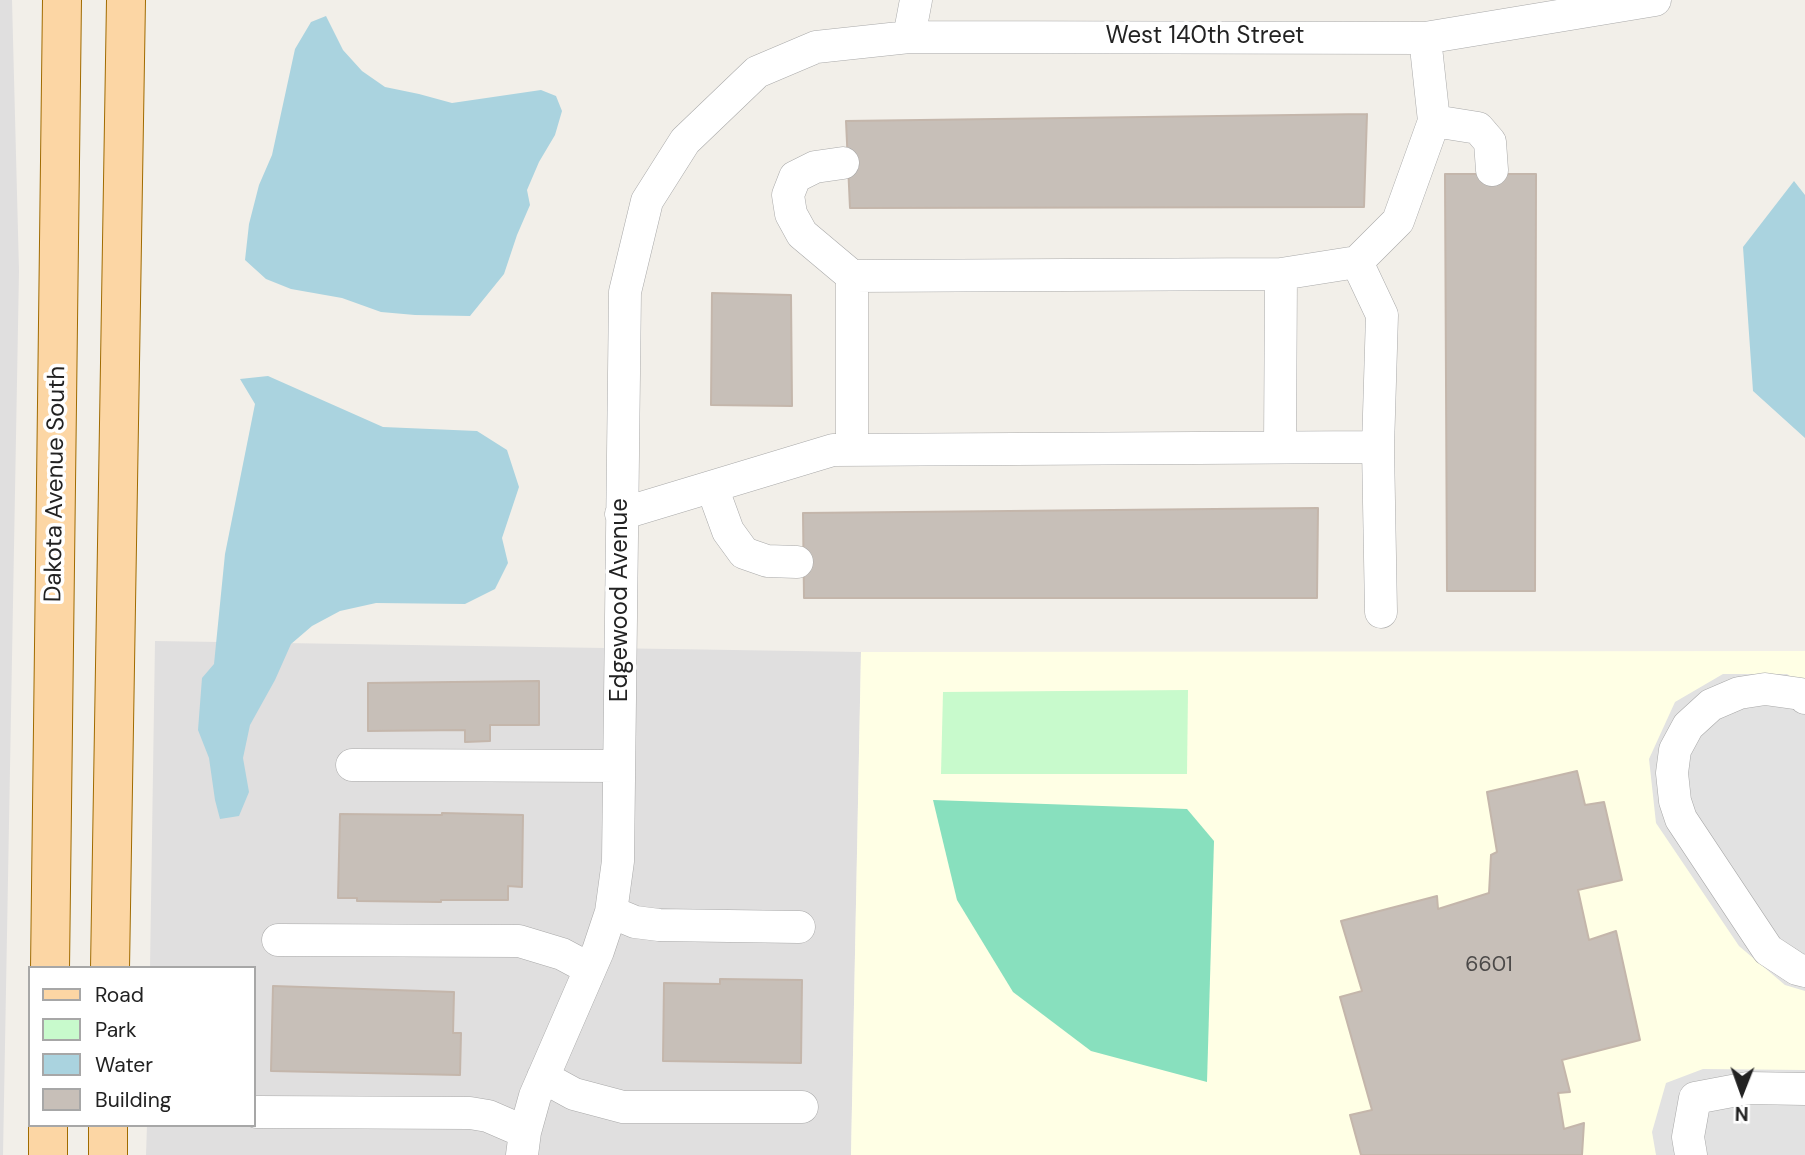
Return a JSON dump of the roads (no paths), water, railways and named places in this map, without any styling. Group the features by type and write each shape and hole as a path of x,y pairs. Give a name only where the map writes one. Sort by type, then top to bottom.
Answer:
{"main road":[{"name":"Dakota Avenue South","path":"50,966 62,0"},
{"path":"110,966 126,0"},
{"path":"48,1127 48,1155"},
{"path":"108,1127 108,1155"}],"street":[{"path":"909,37 916,0"},
{"name":"West 140th Street","path":"757,72 816,47 909,37 1425,38 1655,0"},
{"path":"843,163 815,167 795,177 788,195 791,214 802,234 852,276 1281,274 1357,262 1398,221 1434,121 1425,38"},
{"name":"Edgewood Avenue","path":"524,1144 535,1096 598,951 611,912 618,860 625,292 647,201 685,141 757,72"},
{"path":"1434,121 1478,128 1490,142 1492,170"},
{"path":"1357,262 1382,315 1378,447 1381,612"},
{"path":"1280,447 1281,274"},
{"path":"852,276 852,450"},
{"path":"621,513 832,450 1378,447"},
{"path":"712,487 727,531 744,554 767,561 797,562"},
{"path":"1805,698 1801,694 1765,689 1739,693 1711,705 1688,726 1675,751 1672,773 1675,801 1681,819 1768,950 1797,969 1805,971"},
{"path":"352,765 620,766"},
{"path":"611,912 635,922 659,925 799,928"},
{"path":"278,940 519,941 562,954 590,969"},
{"path":"543,1077 574,1094 623,1107 802,1107"},
{"path":"1691,1155 1688,1137 1695,1098 1748,1088 1805,1089"},
{"path":"257,1112 470,1113 488,1116 524,1144"}],"water":[{"path":"326,16 343,50 362,71 385,87 452,103 541,90 556,96 562,111 555,135 527,190 530,205 504,274 470,316 381,312 342,298 291,289 266,279 245,260 249,224 259,185 272,155 295,49 311,22"},
{"path":"1794,181 1805,195 1805,438 1753,391 1743,247"},
{"path":"268,376 383,427 477,431 507,450 519,487 502,538 508,563 495,589 465,604 376,603 340,611 312,626 291,644 250,725 243,758 249,792 239,816 220,819 209,758 198,730 202,678 214,664 225,554 255,404 240,379"}]}
